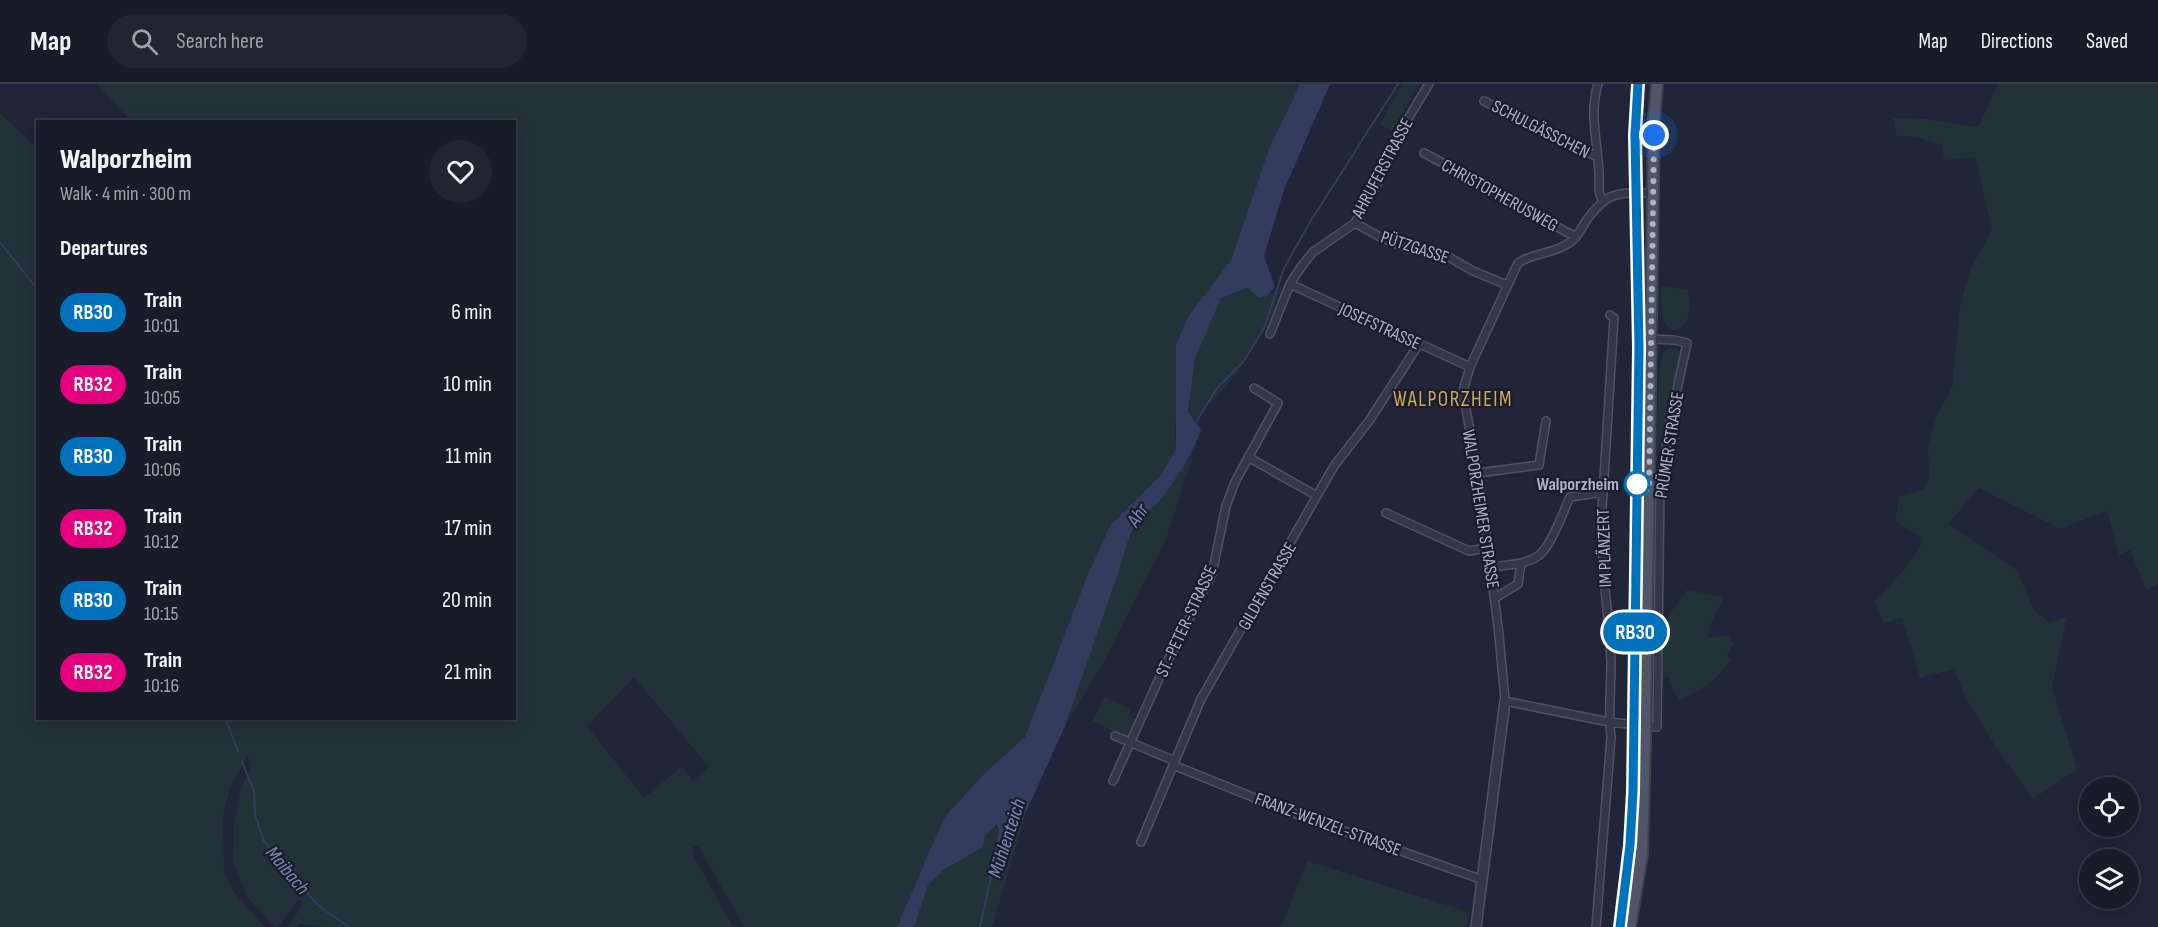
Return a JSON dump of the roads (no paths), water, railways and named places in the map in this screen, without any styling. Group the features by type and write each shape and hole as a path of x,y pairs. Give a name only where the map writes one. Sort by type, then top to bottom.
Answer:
{"main road":[{"path":"1630,927 1642,854 1654,121 1658,84"}],"street":[{"name":"AHRUFERSTRASSE","path":"1270,334 1293,285 1313,252 1355,223 1377,184 1397,137 1429,84"},
{"path":"1598,84 1595,133 1599,192 1602,200 1615,195 1653,193"},
{"name":"SCHULGÄSSCHEN","path":"1484,100 1556,139 1598,157"},
{"name":"CHRISTOPHERUSWEG","path":"1424,153 1576,237"},
{"name":"WALPORZHEIMER STRASSE","path":"1476,927 1505,701 1491,567 1464,387 1470,367 1518,263 1525,258 1557,250 1576,237 1602,200"},
{"name":"PÜTZGASSE","path":"1355,223 1408,249 1440,252 1473,271 1508,285"},
{"name":"JOSEFSTRASSE","path":"1293,285 1470,367"},
{"name":"IM PLÄNZERT","path":"1596,927 1611,738 1609,722 1611,664 1602,557 1603,492 1614,318 1610,315"},
{"name":"PRÜMER STRASSE","path":"1609,722 1657,727 1660,489 1687,343 1651,339"},
{"name":"GILDENSTRASSE","path":"1141,842 1200,699 1334,466 1369,421 1419,344"},
{"name":"ST.-PETER-STRASSE","path":"1113,781 1162,672 1212,574 1226,506 1248,458 1278,403 1254,388"},
{"path":"1478,472 1539,465 1546,421"},
{"path":"1248,458 1317,496"},
{"path":"1491,567 1521,563 1538,556 1545,548 1570,497 1603,492"},
{"path":"1386,513 1469,551 1488,548"},
{"path":"1495,598 1518,584 1521,563"},
{"path":"1505,701 1609,722"},
{"name":"FRANZ-WENZEL-STRASSE","path":"1114,736 1290,812 1483,880"}],"water":[{"name":"Ahr","path":"1300,84 1330,84 1284,190 1264,256 1275,287 1267,296 1259,298 1248,288 1221,298 1195,359 1188,412 1201,430 1198,439 1168,490 1155,506 1141,517 1131,534 1065,726 1027,810 1018,816 992,878 989,877 999,830 997,824 985,836 983,847 945,869 928,885 914,927 897,927 944,818 983,775 1025,737 1088,574 1111,524 1161,475 1176,449 1176,345 1190,314 1231,260 1269,149"}],"waterway":[{"path":"1195,424 1217,388 1244,361 1264,328 1284,268 1310,222 1398,84"},
{"path":"0,242 36,287"},
{"path":"226,720 238,751"},
{"name":"Maibach","path":"242,762 254,791 255,815 264,841 320,907 349,927"},
{"name":"Mühlenteich","path":"980,927 991,877"}],"railway":[{"path":"1620,927 1630,845 1633,792 1639,347 1635,135 1638,84"}],"train":[{"name":"RB30","path":"1620,927 1630,845 1633,792 1639,348 1635,135 1638,84"}],"place":[{"name":"Walporzheim","path":"1637,484"}],"district":[{"name":"WALPORZHEIM","path":"1453,399"}]}
